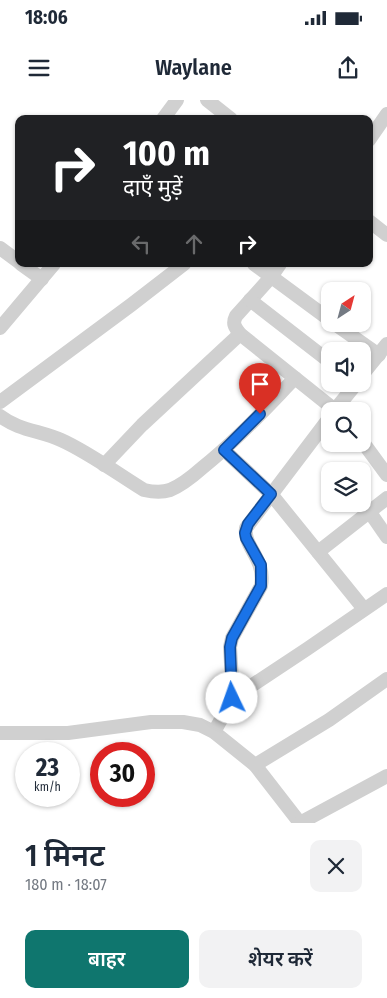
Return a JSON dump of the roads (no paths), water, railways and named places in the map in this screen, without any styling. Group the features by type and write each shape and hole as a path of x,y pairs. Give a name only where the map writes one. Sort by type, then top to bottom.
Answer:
{"street":[{"path":"166,115 177,100"},
{"path":"207,100 227,115"},
{"path":"373,134 387,114"},
{"path":"373,224 387,235"},
{"path":"0,248 15,259"},
{"path":"25,267 42,280"},
{"path":"0,328 52,267"},
{"path":"0,402 180,267"},
{"path":"258,267 321,313"},
{"path":"278,267 236,316 234,320 235,327 240,334 295,378 321,402"},
{"path":"250,300 321,355"},
{"path":"351,332 383,349 371,364"},
{"path":"104,465 142,424 240,334"},
{"path":"0,416 6,421 25,429 62,440 144,490 153,493 162,492 170,490 186,481 224,450 295,378"},
{"path":"342,402 350,392"},
{"path":"232,698 230,647 232,638 261,586 262,580 261,565 246,538 246,528 321,429"},
{"path":"224,450 271,494 364,609"},
{"path":"370,452 387,475"},
{"path":"371,510 387,498"},
{"path":"318,552 368,512"},
{"path":"370,512 387,537"},
{"path":"214,732 232,698 387,594"},
{"path":"255,766 329,720 387,680"},
{"path":"0,734 68,733 151,722 200,725 214,732 255,766 300,823 387,776"}]}
